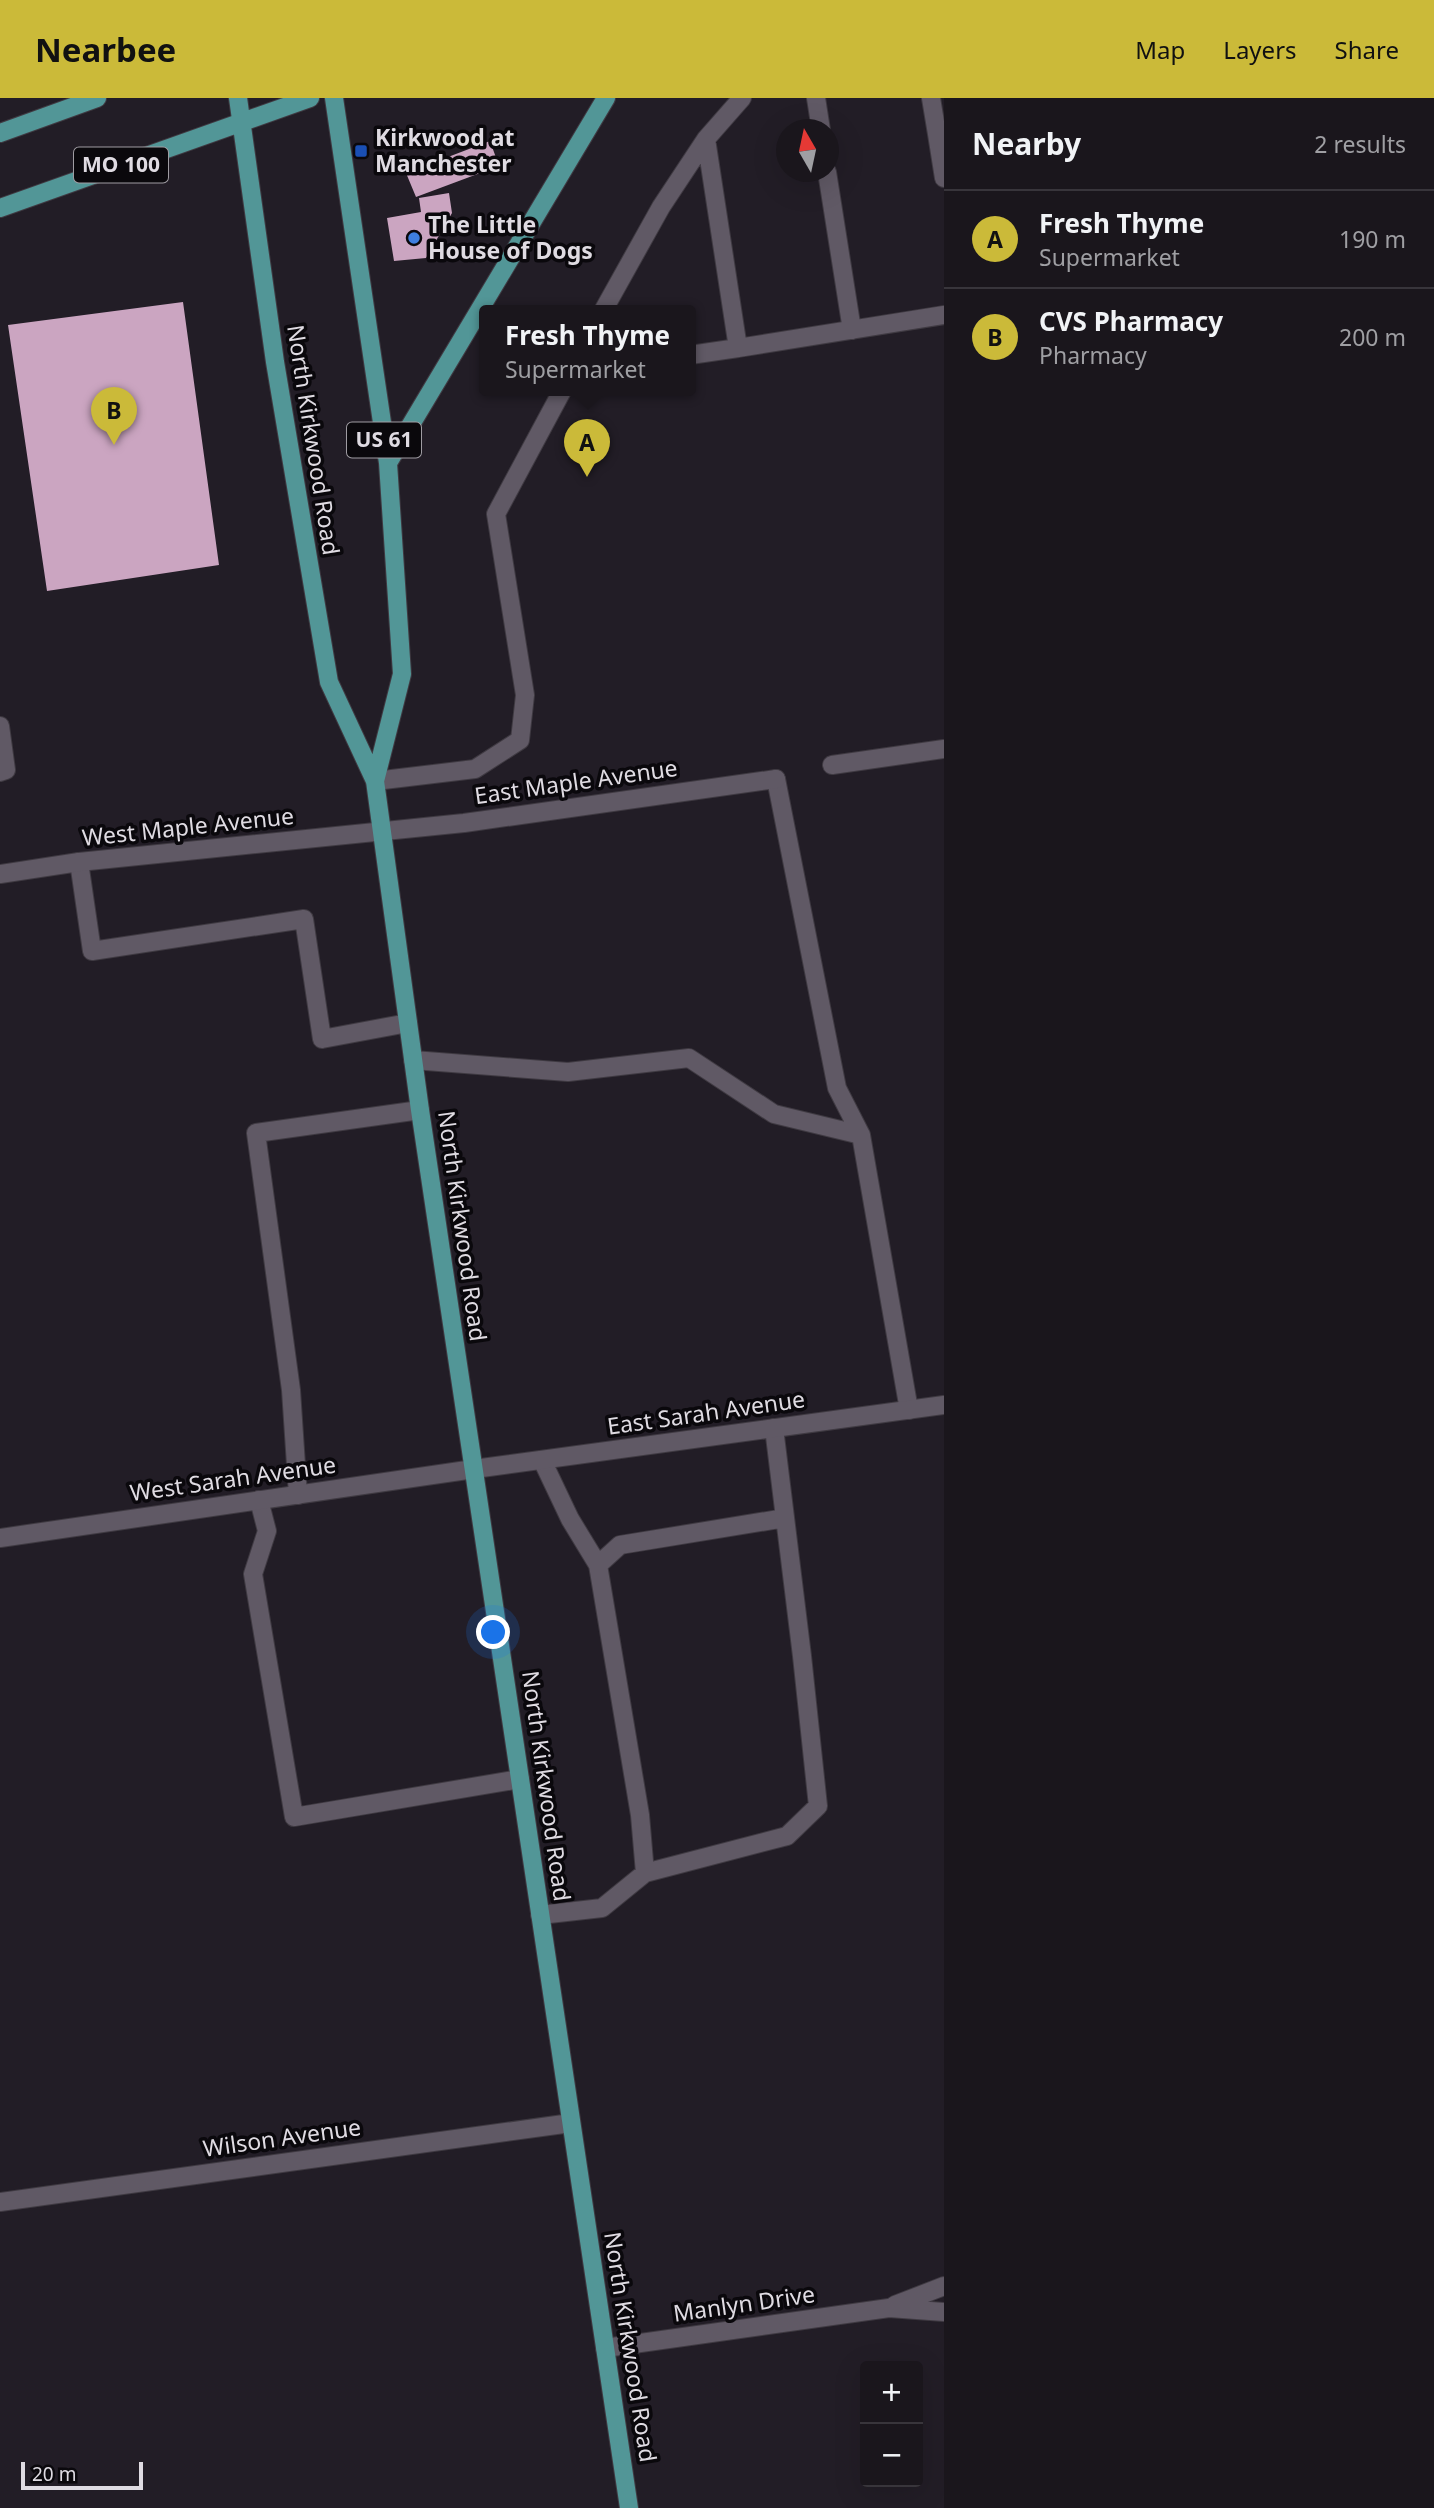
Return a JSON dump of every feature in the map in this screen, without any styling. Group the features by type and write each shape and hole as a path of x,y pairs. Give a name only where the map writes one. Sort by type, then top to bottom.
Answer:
{"main road":[{"path":"0,133 97,98"},
{"name":"North Kirkwood Road","path":"239,98 275,362 329,682 374,781 420,1110 629,2508"},
{"name":"MO 100","path":"0,208 310,98"},
{"name":"North Kirkwood Road","path":"334,98 387,463 402,674 374,781"},
{"path":"482,305 606,98"},
{"path":"387,463 479,310"}],"street":[{"path":"606,305 660,207 706,139 742,98"},
{"path":"816,98 819,119"},
{"path":"931,98 940,137 944,178"},
{"path":"706,139 738,348"},
{"path":"829,182 852,330"},
{"path":"696,354 944,315"},
{"path":"374,781 475,769 520,740 525,695 496,514 559,396"},
{"path":"0,726 6,770 0,772"},
{"path":"832,765 944,749"},
{"name":"East Maple Avenue","path":"381,831 478,821 776,779 837,1088 861,1135"},
{"name":"West Maple Avenue","path":"0,874 381,831"},
{"path":"79,863 92,951 303,919 322,1039 408,1023"},
{"path":"413,1060 568,1072 689,1058 775,1114 861,1135 909,1410"},
{"path":"298,1495 291,1390 256,1133 420,1110"},
{"name":"East Sarah Avenue","path":"474,1469 944,1405"},
{"path":"540,1915 602,1908 645,1873 787,1836 818,1807 774,1428"},
{"path":"542,1460 570,1519 598,1565 640,1815 645,1873"},
{"name":"West Sarah Avenue","path":"0,1538 474,1469"},
{"path":"259,1500 267,1531 253,1574 294,1817 520,1779"},
{"path":"598,1565 620,1545 785,1518"},
{"name":"Wilson Avenue","path":"0,2202 571,2123"},
{"name":"Manlyn Drive","path":"889,2308 944,2286"},
{"name":"Manlyn Drive","path":"606,2348 889,2308 944,2312"}],"building":[{"path":"490,141 499,166 416,197 406,173"},
{"name":"The Little House of Dogs","path":"449,193 452,213 426,258 394,261 387,218 421,212 419,198"},
{"path":"183,302 219,565 47,591 8,325"}],"place":[{"name":"Kirkwood at Manchester","path":"361,151"},
{"name":"The Little House of Dogs","path":"414,238"},
{"name":"CVS Pharmacy","path":"114,445"},
{"name":"Fresh Thyme","path":"587,477"}]}
